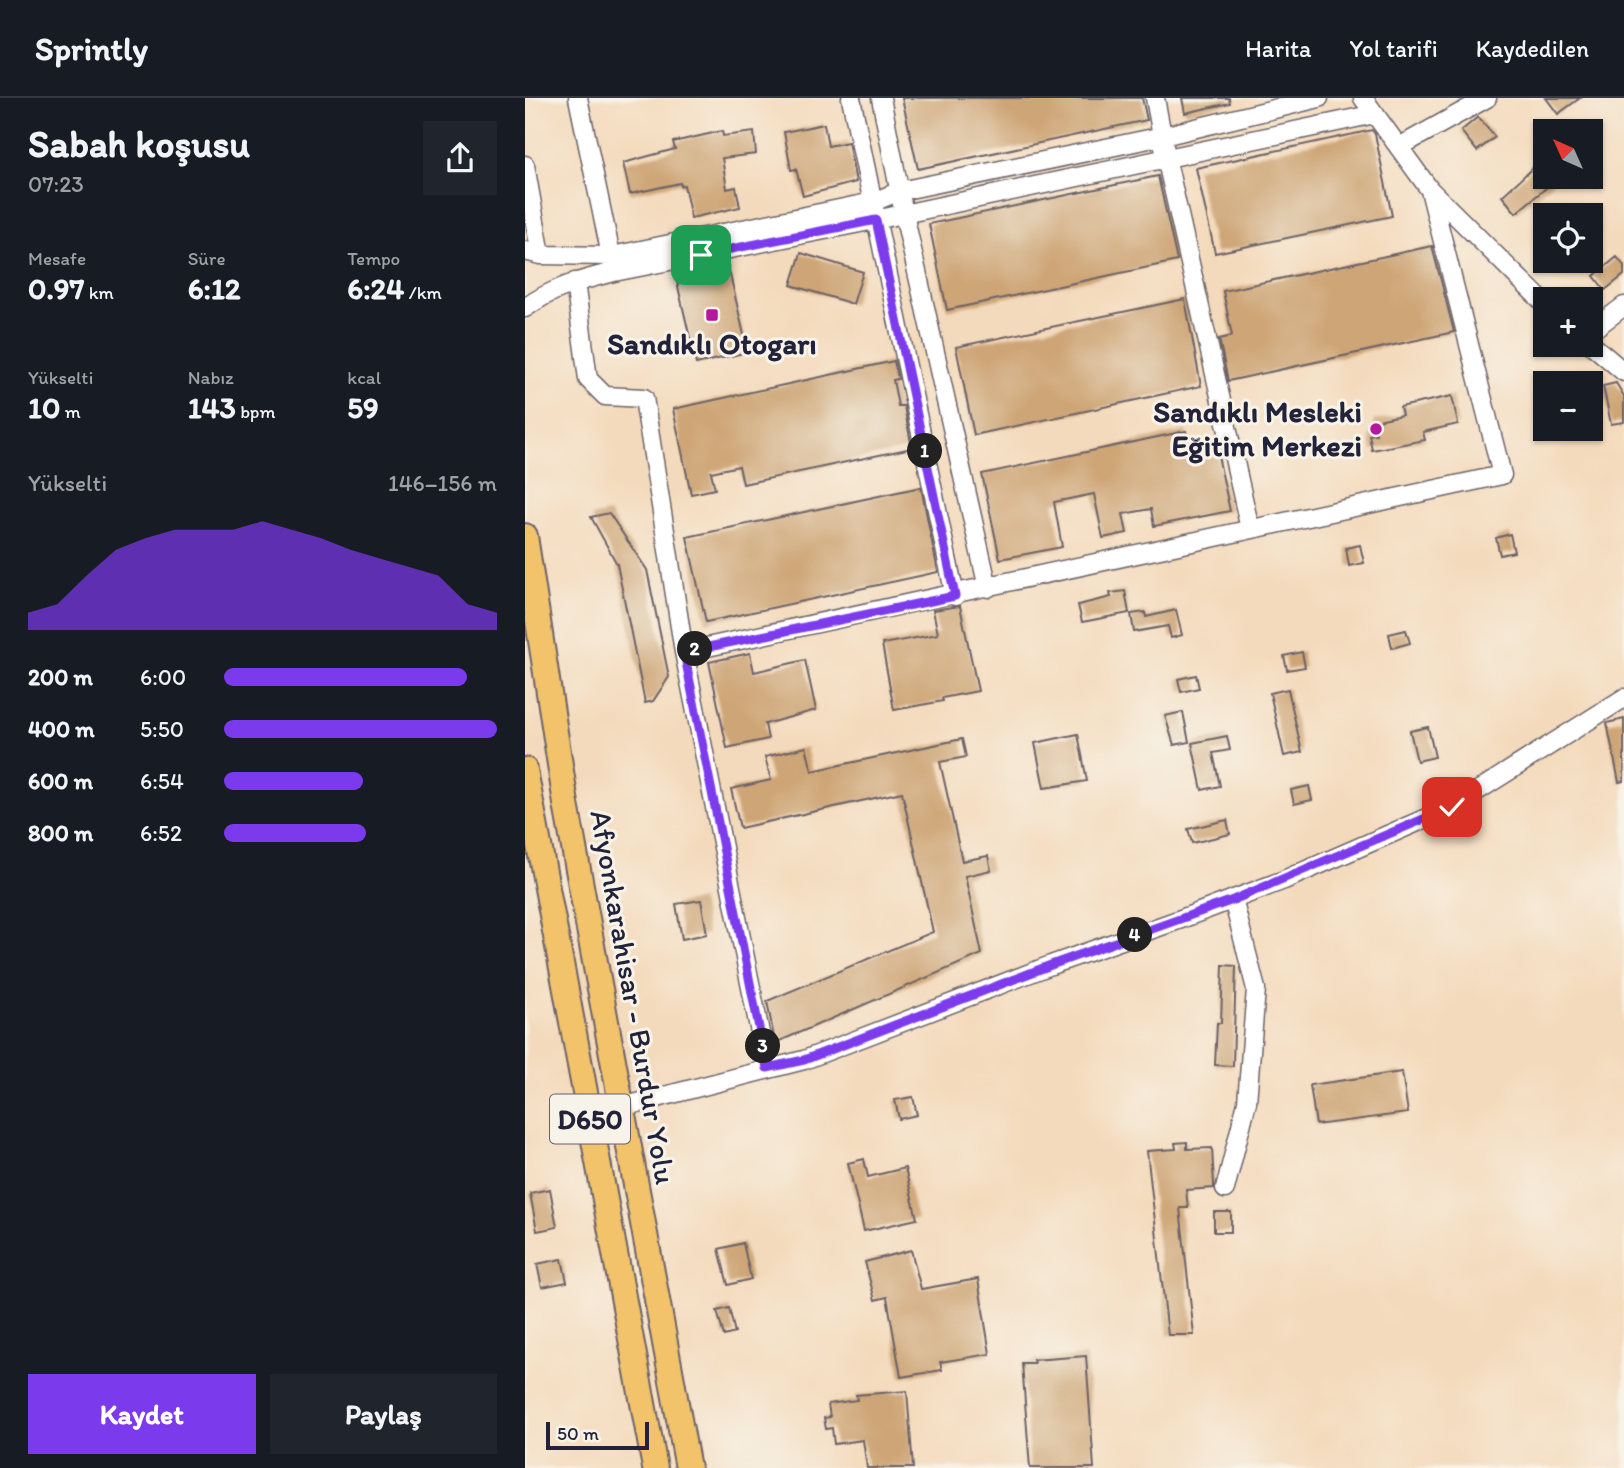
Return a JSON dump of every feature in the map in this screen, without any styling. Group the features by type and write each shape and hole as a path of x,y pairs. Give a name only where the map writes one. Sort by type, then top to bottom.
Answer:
{"highway":[{"name":"Afyonkarahisar - Burdur Yolu","path":"525,536 566,804 688,1468"},
{"name":"D650","path":"525,770 655,1468"}],"street":[{"path":"578,98 613,264"},
{"path":"851,98 955,596"},
{"path":"881,98 904,214 988,588"},
{"path":"1155,98 1250,529"},
{"path":"525,309 543,295 613,264 873,202 900,191 1163,136 1319,98"},
{"path":"1363,98 1430,190 1533,292"},
{"path":"1399,147 1487,98"},
{"path":"525,165 533,253 613,264 876,220 1375,114"},
{"path":"684,652 955,596 1501,475 1430,190"},
{"path":"575,282 588,379 605,396 644,398 684,652 767,1068"},
{"path":"1603,322 1624,306"},
{"path":"1603,354 1624,372"},
{"path":"622,1107 804,1060 1051,965 1233,900 1452,807 1624,698"},
{"path":"1225,1189 1247,1102 1256,989 1233,900"}],"building":[{"path":"902,98 1142,98 1147,120 918,169"},
{"path":"1182,98 1229,98 1230,103 1185,113"},
{"path":"1546,98 1580,98 1558,114"},
{"path":"1478,117 1495,137 1477,151 1461,131"},
{"path":"824,124 828,146 848,142 856,182 803,196 796,169 791,170 784,132"},
{"path":"1372,130 1392,216 1215,253 1196,168"},
{"path":"722,131 723,136 754,132 756,154 722,158 727,189 736,187 740,207 691,218 684,185 681,186 680,183 630,194 623,163 675,149 673,142"},
{"path":"1533,168 1533,189 1545,189 1516,213 1502,196"},
{"path":"1158,176 1177,261 947,310 929,224"},
{"path":"1432,246 1454,332 1228,381 1219,339 1232,336 1223,291"},
{"path":"801,253 863,272 853,304 791,285"},
{"path":"1617,257 1624,266 1624,275 1605,290 1594,276 1603,273 1603,269"},
{"name":"Sandıklı Otogarı","path":"728,266 748,352 696,364 676,278"},
{"path":"1185,299 1201,386 974,435 956,347"},
{"path":"894,361 898,379 893,380 898,406 904,406 912,448 743,484 739,466 711,472 715,489 691,494 673,409"},
{"path":"1616,383 1624,396 1624,422 1611,424 1603,386"},
{"path":"1452,396 1458,424 1423,432 1425,440 1372,450 1369,435 1376,434 1373,421 1402,415 1400,407"},
{"path":"1186,431 1192,457 1217,451 1230,511 1154,526 1151,509 1123,514 1127,533 1103,538 1094,494 1054,502 1062,547 1000,559 982,474"},
{"path":"921,487 938,572 706,622 687,537"},
{"path":"609,513 647,570 669,677 653,701 645,703 617,564 591,517"},
{"path":"1510,534 1514,552 1500,555 1496,538"},
{"path":"1360,545 1364,563 1349,566 1346,548"},
{"path":"1125,591 1129,613 1082,622 1078,605 1111,597 1110,593"},
{"path":"960,606 978,691 894,710 882,644 938,634 933,610"},
{"path":"1176,610 1182,635 1171,638 1168,626 1134,632 1131,614 1145,612 1146,617"},
{"path":"1406,630 1410,643 1392,648 1389,634"},
{"path":"1302,652 1305,667 1287,670 1284,656"},
{"path":"750,653 754,672 805,660 816,710 765,724 768,739 727,748 709,662"},
{"path":"1196,675 1199,688 1181,692 1178,679"},
{"path":"1288,689 1302,752 1284,756 1270,693"},
{"path":"1183,712 1189,742 1174,745 1165,716"},
{"path":"1624,719 1624,781 1619,782 1607,723"},
{"path":"1428,727 1435,757 1417,761 1410,731"},
{"path":"1078,734 1087,781 1044,788 1035,743"},
{"path":"1227,736 1230,750 1213,753 1220,786 1202,790 1192,743"},
{"path":"962,739 966,757 940,762 962,861 988,856 991,870 965,876 982,954 775,1043 767,1001 933,932 902,792 740,828 731,789 771,780 765,757 806,747 812,771"},
{"path":"1309,786 1312,800 1294,804 1291,790"},
{"path":"1227,820 1230,834 1192,843 1188,829"},
{"path":"701,900 707,934 682,939 676,904"},
{"path":"1223,965 1236,966 1233,1066 1215,1065 1217,1023 1221,1023"},
{"path":"1402,1072 1408,1113 1316,1125 1310,1085"},
{"path":"913,1097 917,1115 899,1119 895,1100"},
{"path":"1187,1142 1187,1149 1212,1148 1214,1188 1186,1190 1188,1208 1180,1208 1194,1335 1168,1335 1147,1151 1176,1149 1175,1143"},
{"path":"864,1159 868,1177 905,1168 917,1219 864,1231 848,1163"},
{"path":"550,1189 557,1227 537,1231 530,1193"},
{"path":"1214,1212 1231,1212 1231,1232 1214,1232"},
{"path":"743,1243 751,1279 728,1285 719,1249"},
{"path":"911,1250 921,1289 978,1279 990,1354 940,1362 942,1370 901,1377 887,1297 875,1300 865,1262"},
{"path":"562,1259 567,1282 542,1287 537,1264"},
{"path":"729,1308 735,1333 724,1336 717,1311"},
{"path":"1086,1356 1094,1468 1030,1468 1022,1363"},
{"path":"907,1391 913,1468 867,1468 863,1440 834,1444 832,1428 826,1429 824,1418 830,1417 828,1404 857,1400 856,1395"}],"place":[{"name":"Sandıklı Otogarı","path":"712,315"},
{"name":"Sandıklı Mesleki Eğitim Merkezi","path":"1376,429"}],"route":[{"path":"701,255 876,220 955,596 684,652 767,1068 804,1060 1051,965 1284,880 1452,807"}]}
